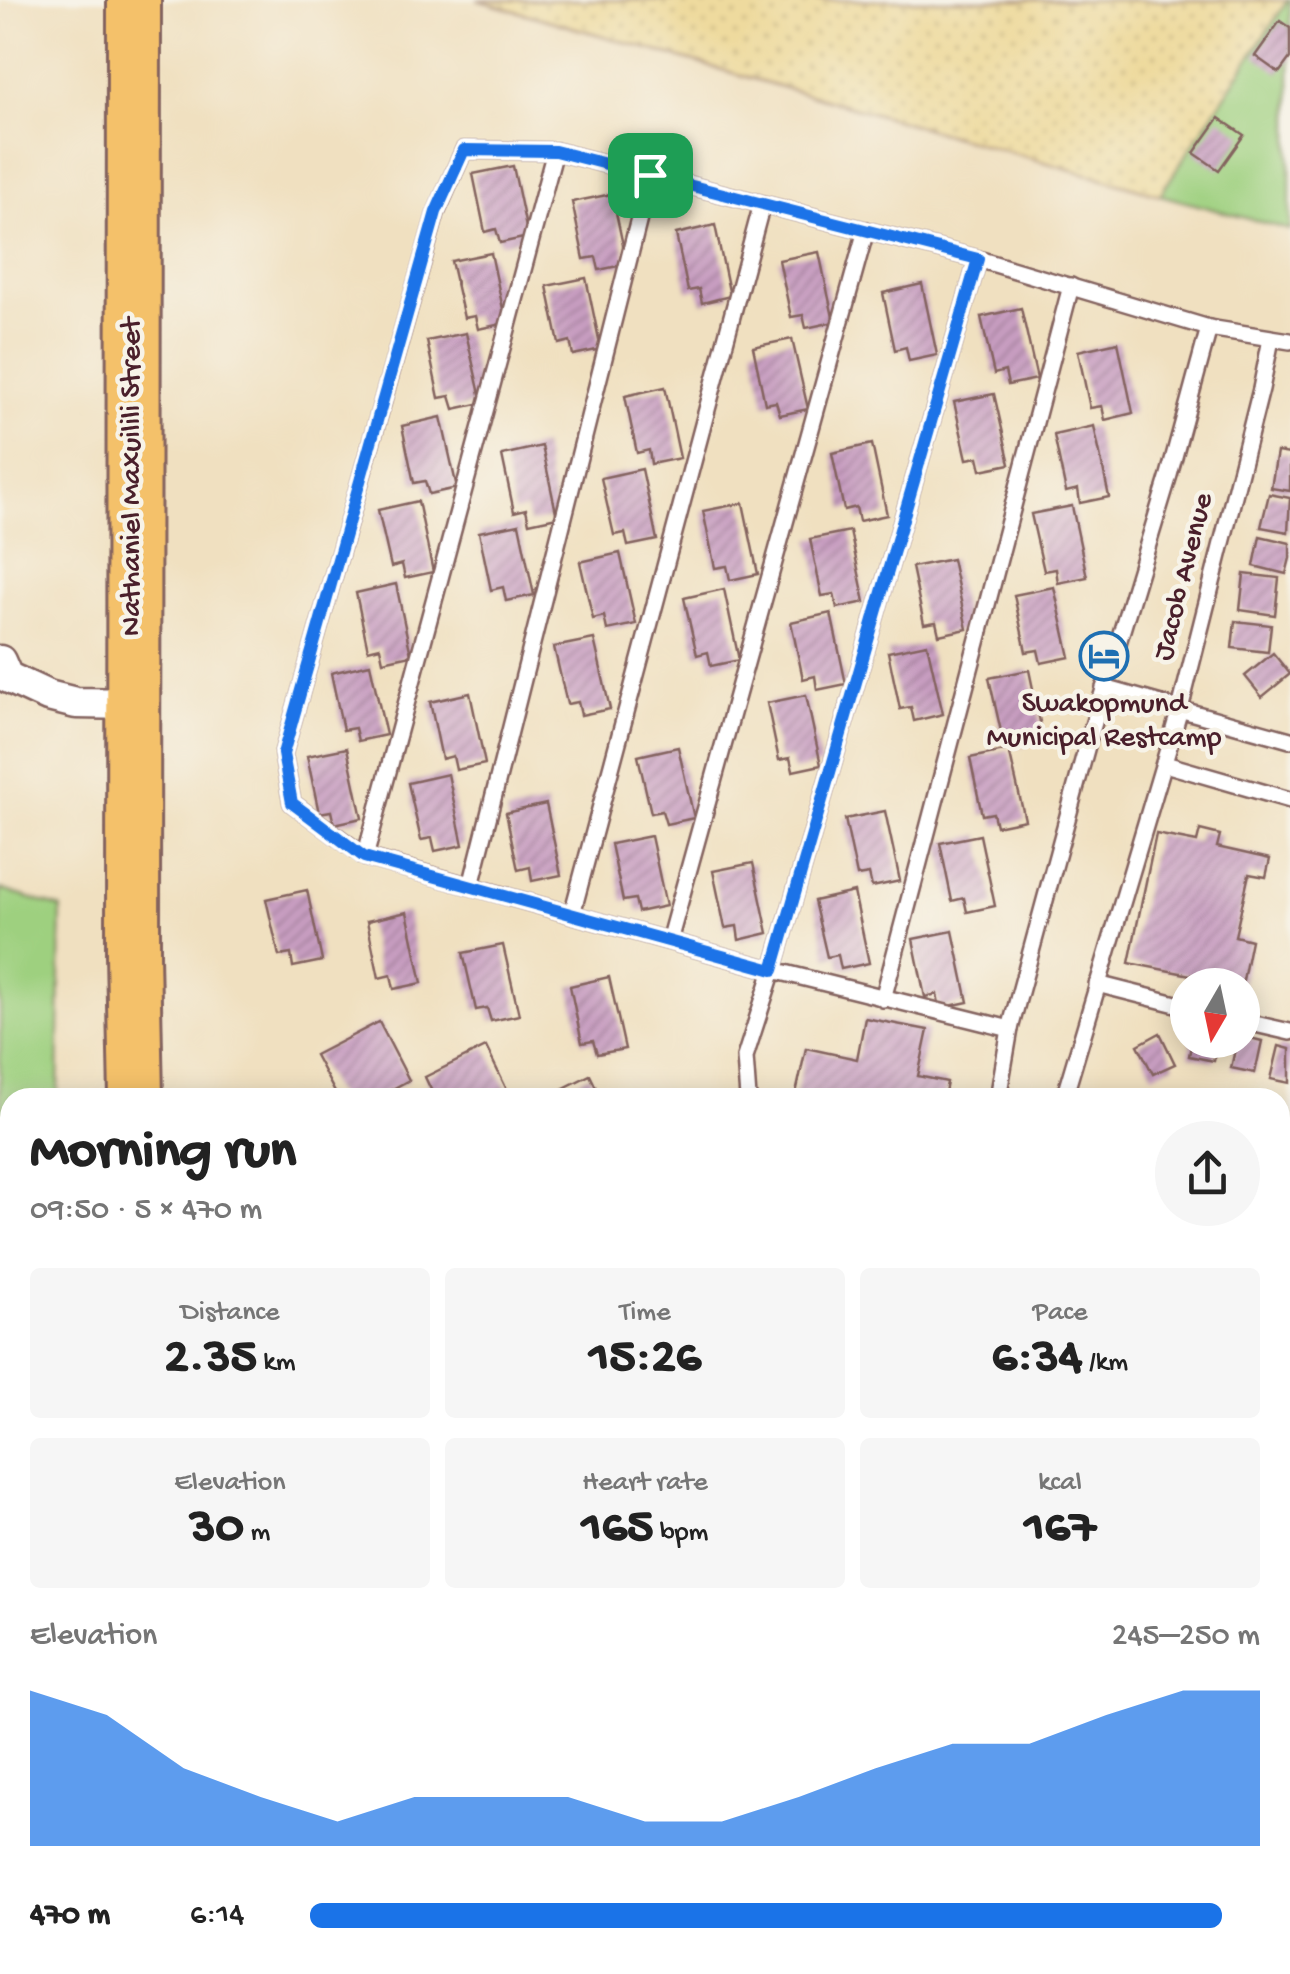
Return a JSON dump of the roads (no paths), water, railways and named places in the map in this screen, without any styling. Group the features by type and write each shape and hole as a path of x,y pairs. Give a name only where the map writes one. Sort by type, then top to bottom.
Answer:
{"highway":[{"name":"Nathaniel Maxuilili Street","path":"134,0 136,1088"},
{"name":"Nathaniel Maxuilili Street","path":"127,1088 134,955"}],"street":[{"path":"2,672 62,700 133,704"}],"lane":[{"path":"1010,1028 773,970 364,857 292,803 283,754 436,212 464,150 555,151 978,259 1209,328 1290,341"},
{"path":"364,857 555,151"},
{"path":"471,886 650,175"},
{"path":"572,914 762,204"},
{"path":"669,941 866,230"},
{"path":"747,1088 745,1058 978,259"},
{"path":"883,999 1071,286"},
{"name":"Jacob Avenue","path":"1000,1088 1010,1028 1209,328"},
{"name":"Jacob Avenue","path":"1067,1088 1180,709 1271,339"},
{"path":"1104,688 1290,740"},
{"path":"1164,764 1290,800"},
{"path":"1097,984 1170,1002"},
{"path":"1260,1024 1290,1032"}],"place":[{"name":"Swakopmund Municipal Restcamp","path":"1104,656"}]}
